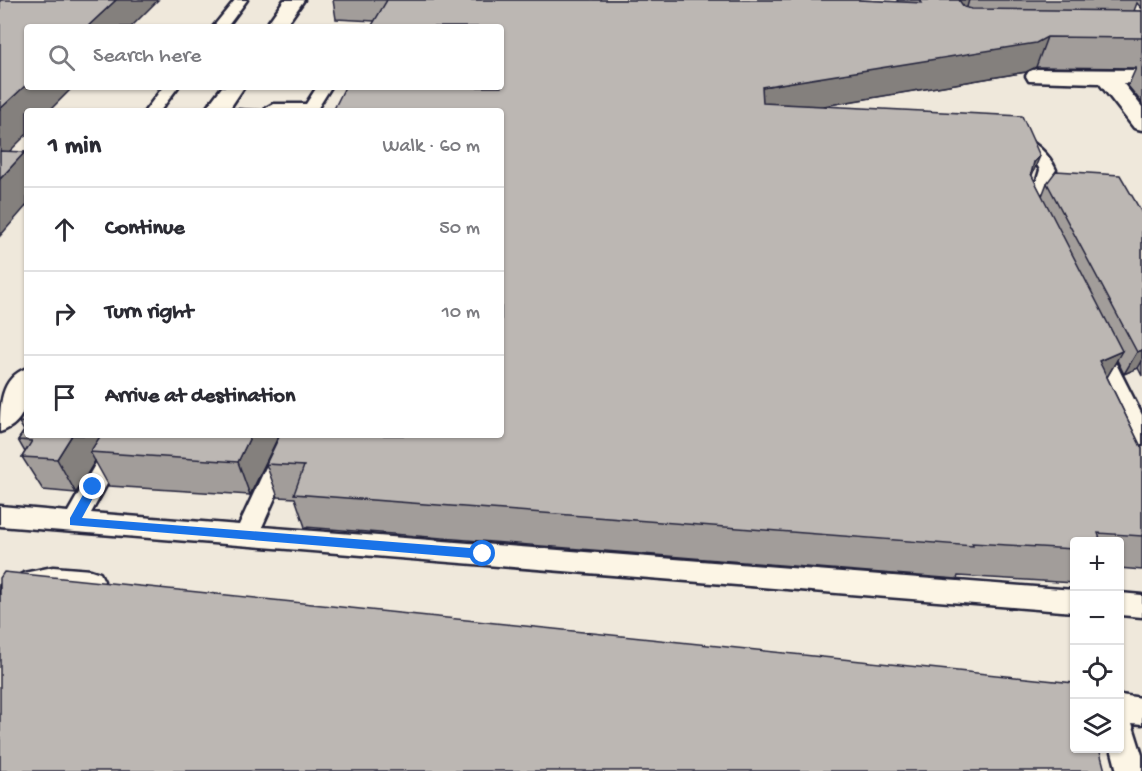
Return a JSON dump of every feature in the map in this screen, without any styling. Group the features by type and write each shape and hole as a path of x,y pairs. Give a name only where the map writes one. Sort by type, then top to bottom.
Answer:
{"street":[{"path":"277,24 294,0"},
{"path":"1037,76 1142,77"},
{"path":"1105,76 1142,123"},
{"path":"218,108 231,90"},
{"path":"0,419 24,384"}],"lane":[{"path":"222,24 241,0"},
{"path":"154,108 169,90"},
{"path":"311,108 322,90"},
{"path":"1000,130 1035,150 1042,157 1047,174 1046,182 1029,196 1028,205 1036,221"},
{"path":"1092,334 1142,437"},
{"path":"74,522 121,438"},
{"path":"246,536 291,438"},
{"path":"0,516 1070,601"},
{"path":"0,601 32,580 53,576 112,584"},
{"path":"1124,604 1142,606"},
{"path":"1124,709 1142,711"},
{"path":"1124,745 1132,771"}],"building":[{"path":"0,0 116,0 90,24 24,24 24,87 0,109"},
{"path":"387,0 858,0 922,3 920,0 959,0 964,7 972,9 1142,11 1142,38 1047,37 1036,43 762,87 763,103 1022,116 1040,156 1034,162 1031,174 1122,351 1099,361 1142,449 1142,536 1098,533 1099,537 1070,537 1070,549 972,543 973,546 294,494 304,466 266,464 279,438 504,438 504,108 334,108 344,90 504,90 504,24 373,24"},
{"path":"0,151 24,152 24,153 0,179"},
{"path":"1056,171 1120,175 1142,213 1142,350 1137,352 1047,183"},
{"path":"24,431 24,438 70,438 57,459 22,457 32,441 18,440"},
{"path":"99,438 250,438 238,462 90,452"},
{"path":"4,572 1070,683 1070,753 1100,753 1105,771 0,771 0,578"}],"route":[{"path":"93,487 74,522 483,554"}]}
